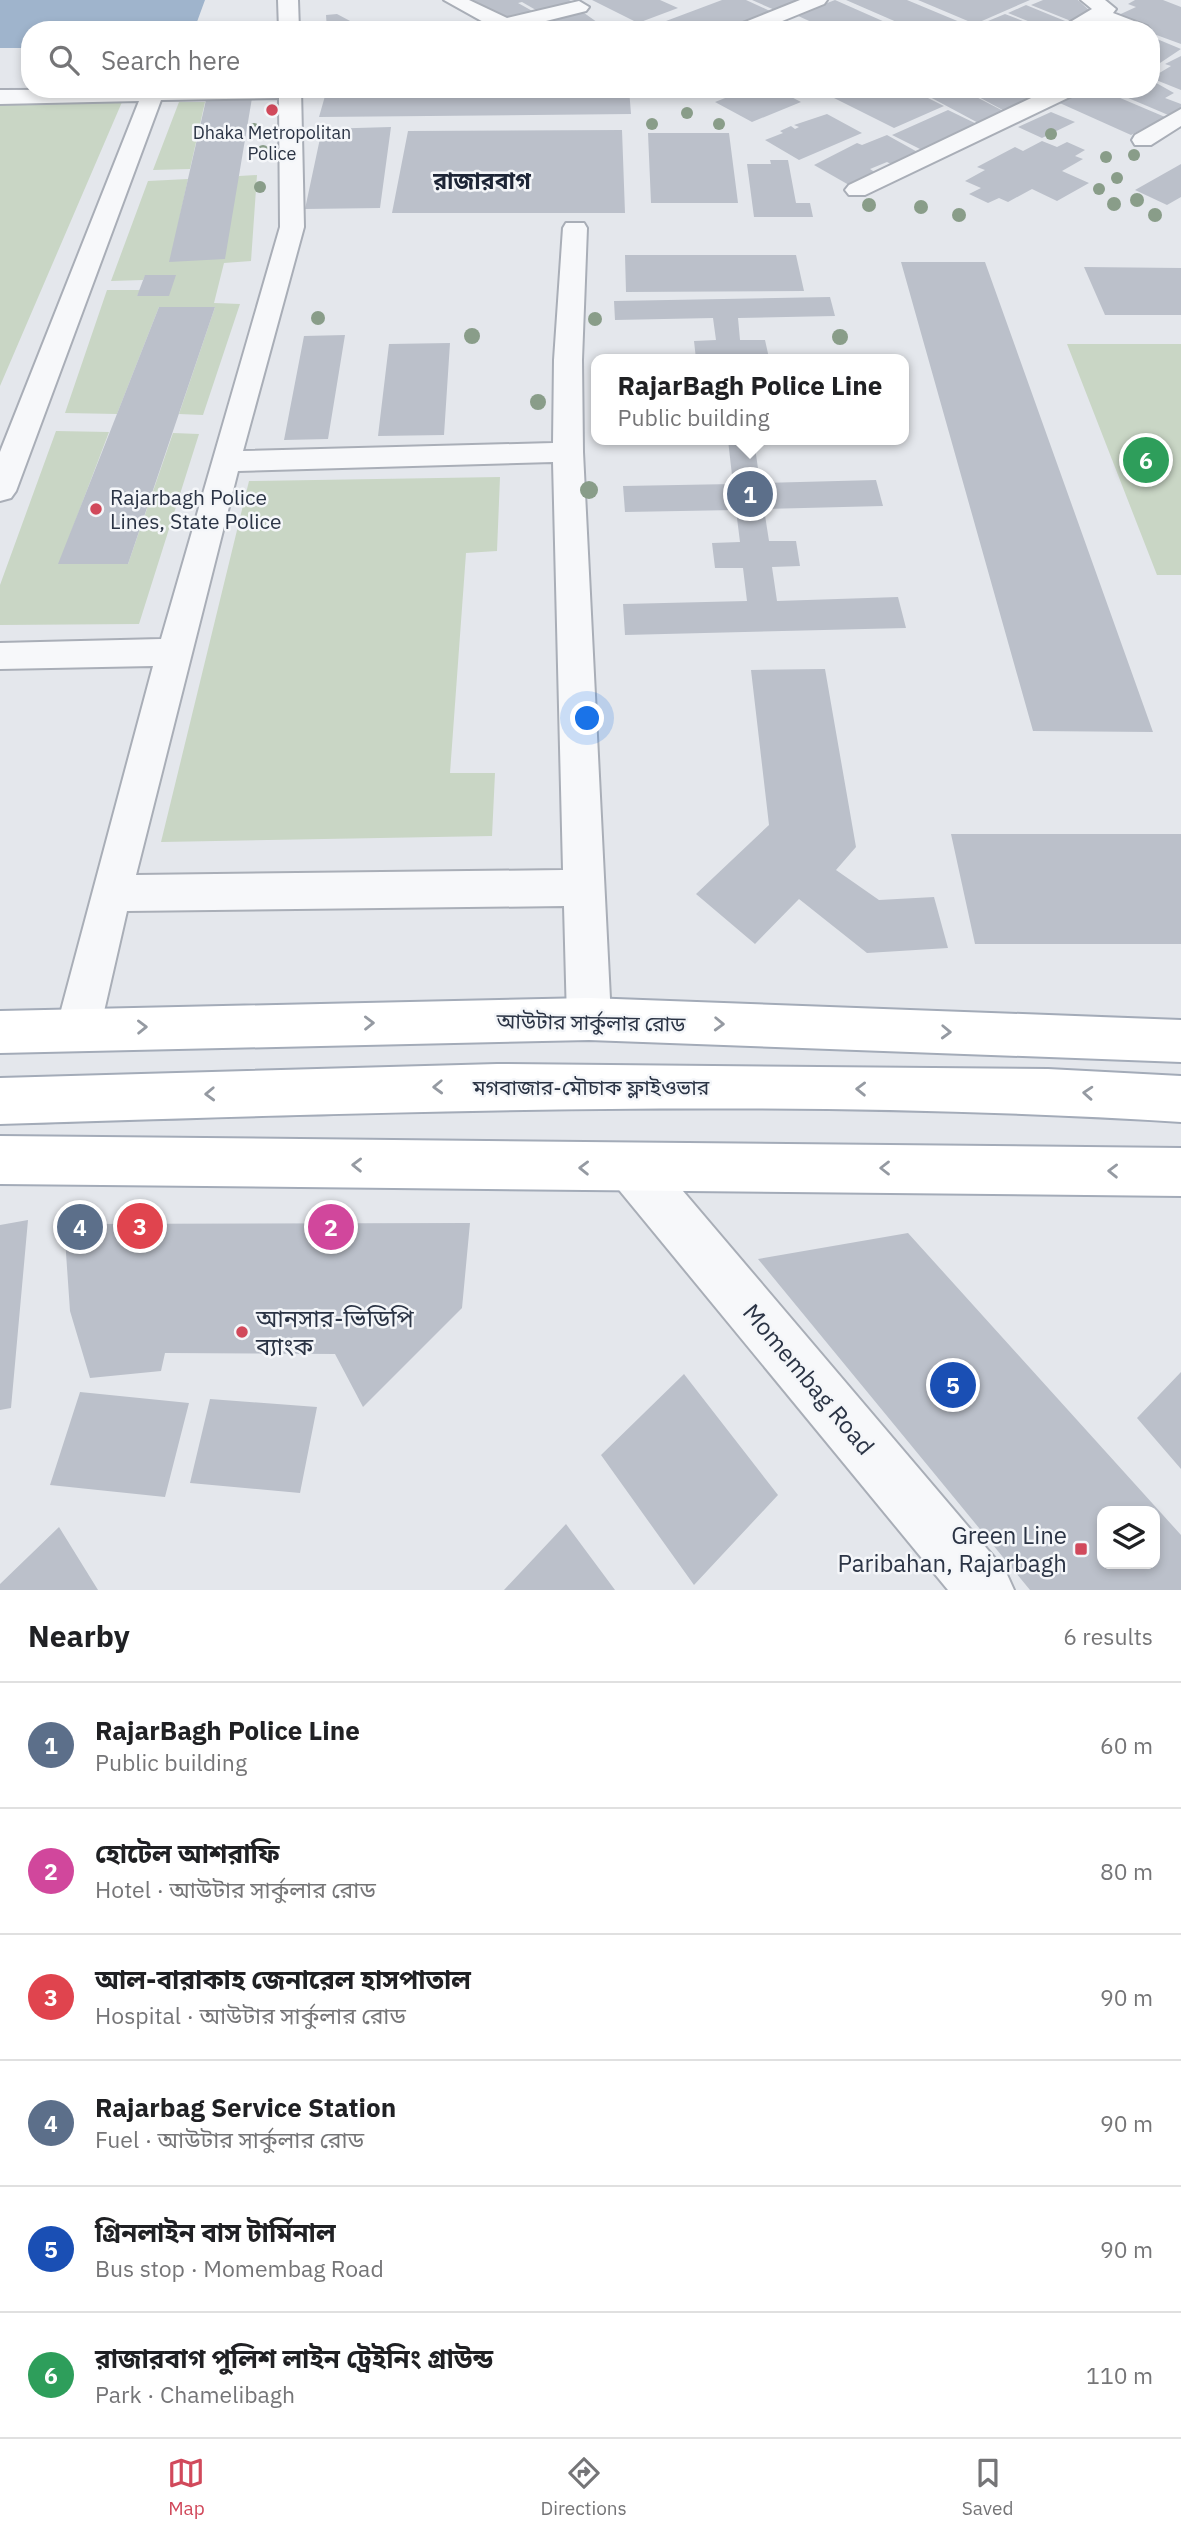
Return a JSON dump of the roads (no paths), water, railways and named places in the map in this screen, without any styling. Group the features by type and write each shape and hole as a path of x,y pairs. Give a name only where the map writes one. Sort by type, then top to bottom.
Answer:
{"main road":[{"name":"আউটার সার্কুলার রোড","path":"0,1032 78,1028 589,1019 1181,1041"},
{"name":"মগবাজার-মৌচাক ফ্লাইওভার","path":"0,1101 496,1086 1048,1091 1181,1099"},
{"path":"0,1160 632,1168 1002,1168 1181,1172"}],"street":[{"path":"288,0 289,21"},
{"path":"454,0 497,21"},
{"path":"764,21 817,0"},
{"path":"521,21 579,6"},
{"path":"1078,21 1094,7 1122,21"},
{"path":"782,14 799,21"},
{"path":"0,97 21,97"},
{"path":"0,491 150,98"},
{"path":"78,1028 225,461 292,227 290,98"},
{"path":"857,190 1049,98"},
{"path":"1143,140 1181,116"},
{"path":"575,228 568,360 568,452 589,1019"},
{"path":"225,461 568,452"},
{"path":"0,656 175,652"},
{"path":"111,893 584,888"},
{"name":"Momembag Road","path":"632,1168 985,1590"}],"water":[{"path":"0,0 205,0 197,21 21,21 21,48 0,48"}],"place":[{"name":"Dhaka Metropolitan Police","path":"272,110"},
{"name":"রাজারবাগ পুলিশ লাইন ট্রেইনিং গ্রাউন্ড","path":"1146,460"},
{"name":"RajarBagh Police Line","path":"750,494"},
{"name":"Rajarbagh Police Lines, State Police","path":"96,509"},
{"name":"আল-বারাকাহ জেনারেল হাসপাতাল","path":"140,1226"},
{"name":"Rajarbag Service Station","path":"80,1227"},
{"name":"হোটেল আশরাফি","path":"331,1227"},
{"name":"আনসার-ভিডিপি ব্যাংক","path":"242,1332"},
{"name":"গ্রিনলাইন বাস টার্মিনাল","path":"953,1385"},
{"name":"Green Line Paribahan, Rajarbagh","path":"1081,1549"}],"district":[{"name":"রাজারবাগ","path":"482,180"}]}
